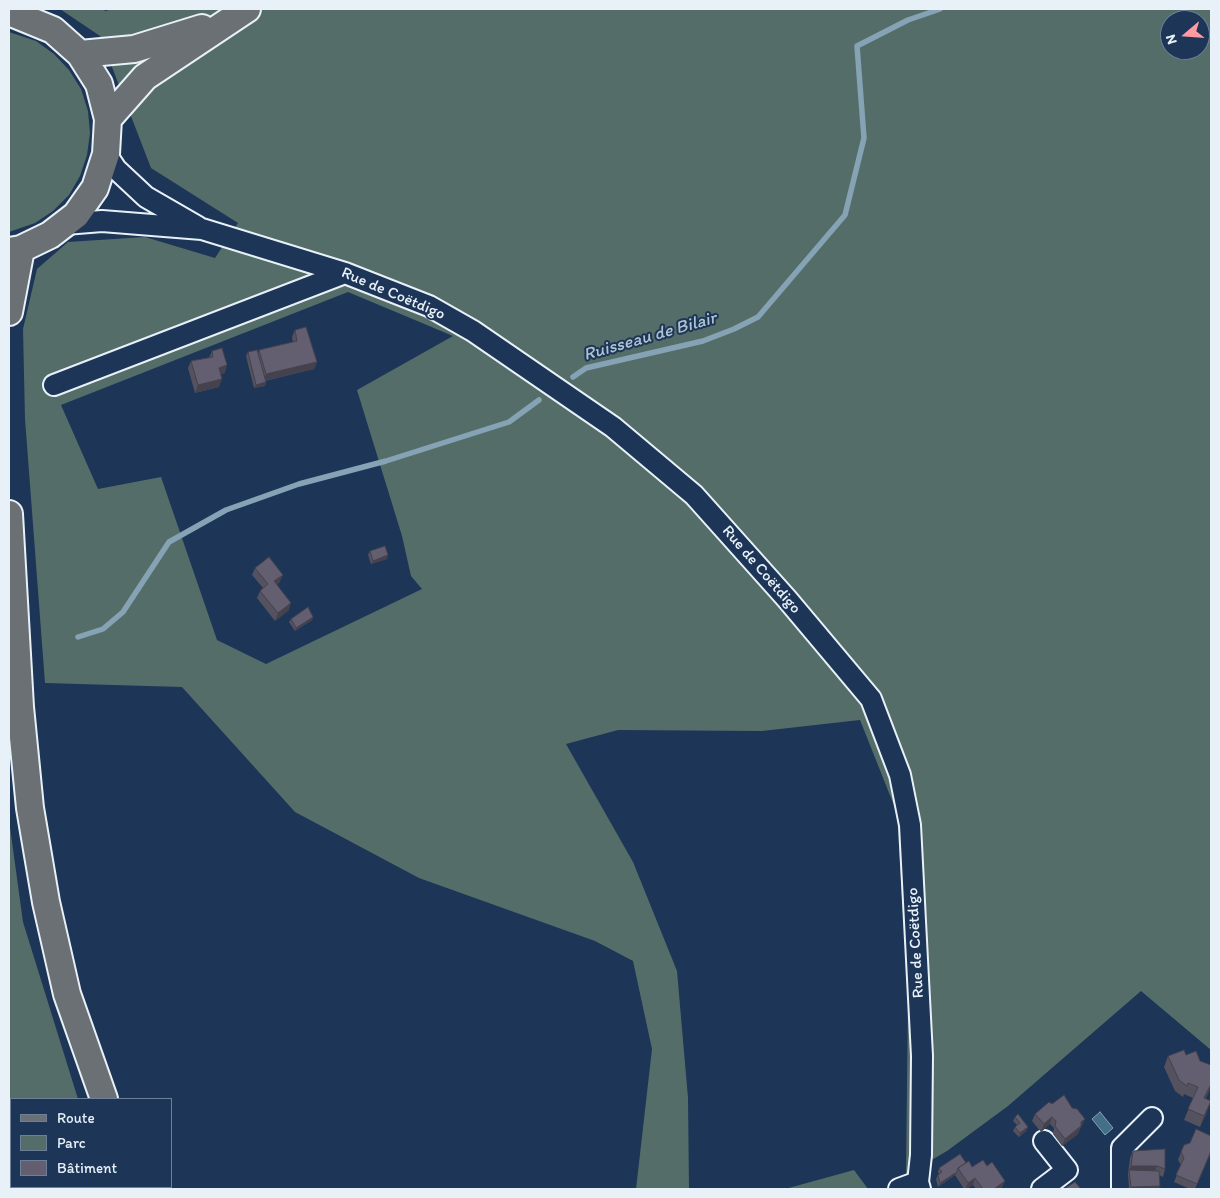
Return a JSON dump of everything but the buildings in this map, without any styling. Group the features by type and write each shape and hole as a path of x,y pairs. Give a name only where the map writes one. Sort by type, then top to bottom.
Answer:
{"main road":[{"path":"9,12 36,16 80,54 98,84 108,119 106,154 94,188 76,215 50,236 15,250 9,312"},
{"path":"80,54 134,49 238,14"},
{"path":"108,119 145,77 238,14"},
{"path":"9,514 20,707 30,808 46,902 67,994 104,1098"}],"street":[{"name":"Rue de Coëtdigo","path":"106,154 116,170 146,197 202,230"},
{"name":"Rue de Coëtdigo","path":"65,224 102,221 202,230 345,272 429,306 458,323 613,427 694,495 787,599 871,699 900,776 910,825 922,1056 919,1186"},
{"path":"54,386 345,272"},
{"path":"1122,1189 1122,1148 1152,1118"},
{"path":"1042,1189 1067,1170 1044,1141"},
{"path":"899,1189 919,1186"}],"green space":[{"path":"60,9 101,9 106,11 111,9 1211,9 1211,1050 1141,991 1008,1106 947,1151 906,1175 908,998 897,813 860,720 762,731 618,730 566,744 633,862 677,971 688,1098 689,1189 636,1189 652,1049 633,961 595,941 419,878 295,812 182,687 45,683 25,419 23,329 37,269 68,242 145,237 215,258 238,223 151,168 100,36","holes":["348,292 453,336 357,390 402,536 411,576 422,589 266,664 217,640 161,477 98,489 61,405"]},
{"path":"9,32 36,41 54,54 69,70 81,89 88,111 90,133 87,155 80,176 69,195 53,211 35,223 9,232"},
{"path":"9,820 23,922 78,1098 10,1098 10,1188 120,1189 9,1189"},
{"path":"854,1170 868,1189 785,1189"}],"water":[{"path":"1100,1112 1113,1128 1105,1135 1092,1119"}],"waterway":[{"name":"Ruisseau de Bilair","path":"573,377 586,368 703,341 758,317 845,215 864,138 857,46 908,20 940,9"},
{"name":"Ruisseau de Bilair","path":"78,637 103,629 123,612 169,542 226,510 299,484 386,461 509,422 539,400"}]}
